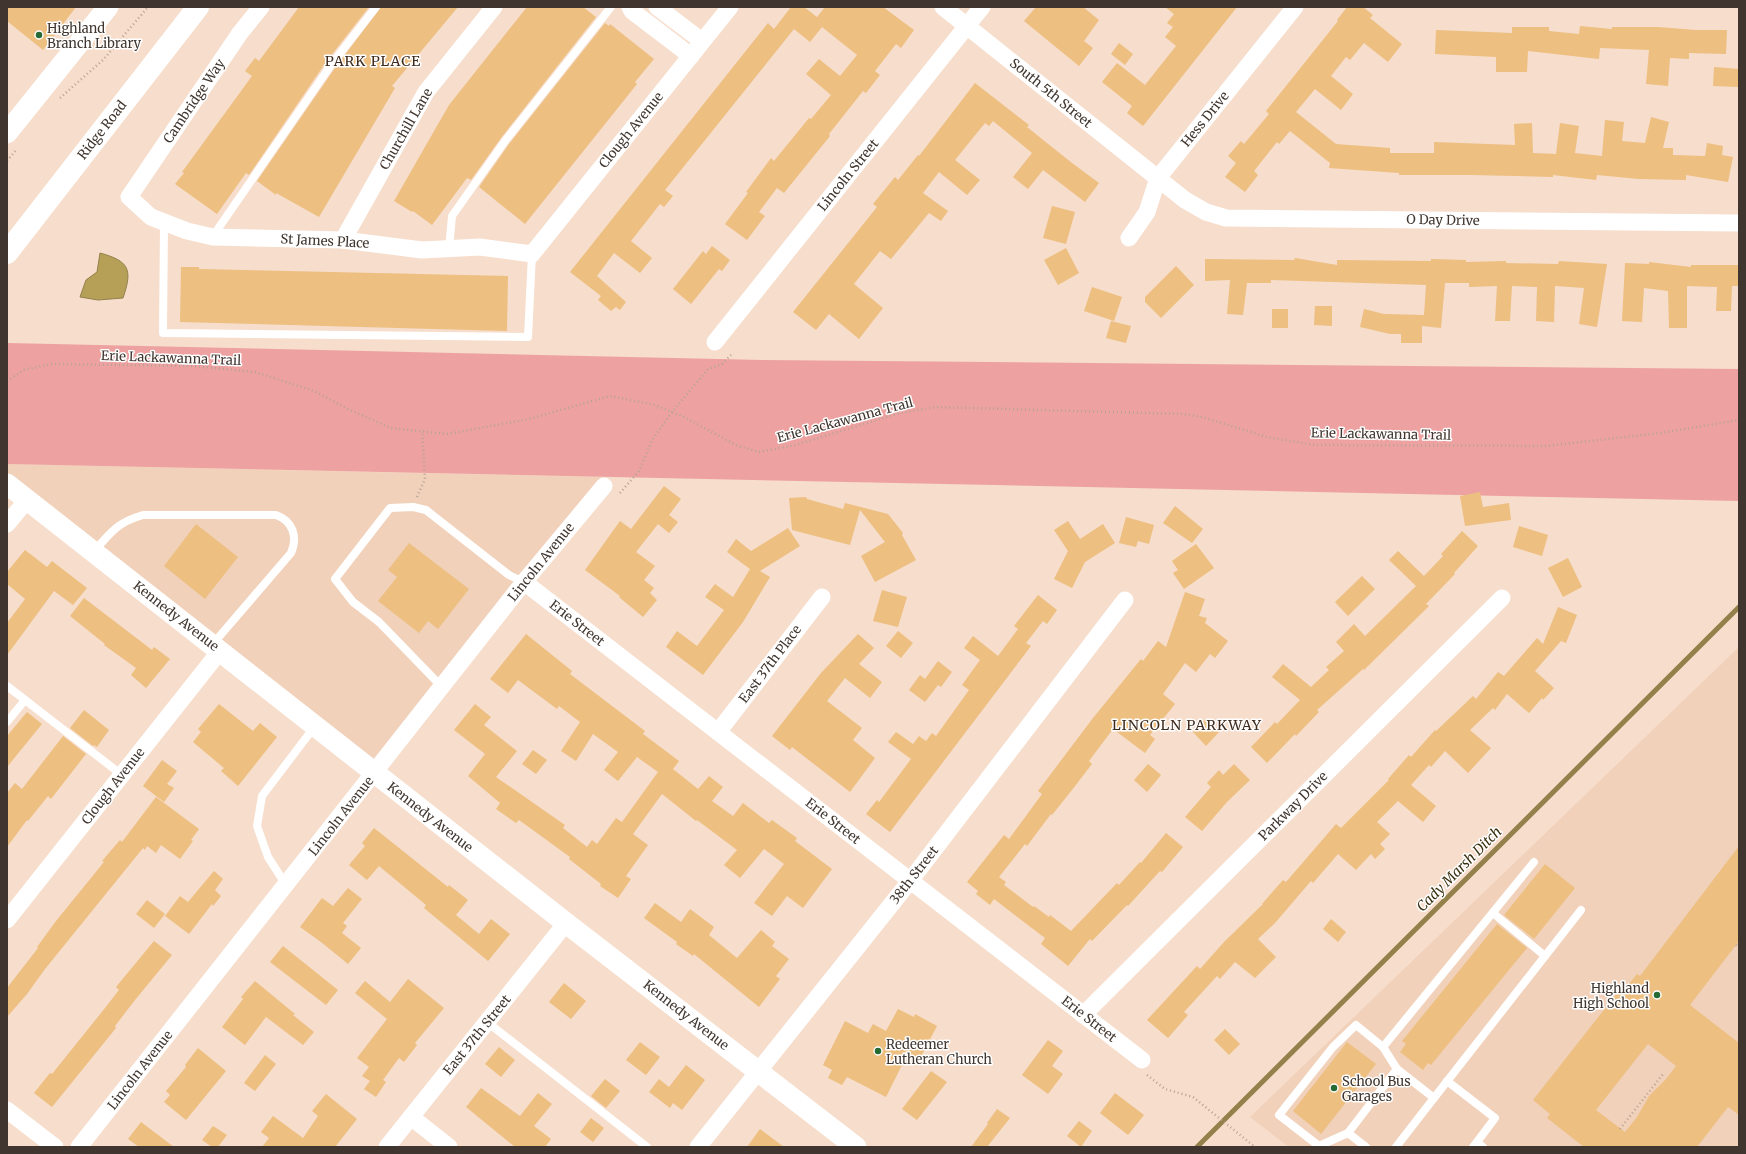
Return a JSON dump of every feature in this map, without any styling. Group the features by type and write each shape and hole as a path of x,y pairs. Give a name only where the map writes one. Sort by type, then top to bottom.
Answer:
{"main road":[{"name":"Ridge Road","path":"7,253 198,7"}],"street":[{"path":"14,138 108,7"},
{"name":"Cambridge Way","path":"129,197 240,33 262,7"},
{"name":"Churchill Lane","path":"343,240 426,92 494,7"},
{"path":"630,7 632,11 691,56"},
{"path":"657,7 702,41"},
{"name":"Clough Avenue","path":"532,254 730,7"},
{"name":"South 5th Street","path":"943,7 1158,178"},
{"name":"Lincoln Street","path":"715,342 982,7"},
{"name":"Hess Drive","path":"1129,238 1147,212 1158,178 1295,7"},
{"name":"O Day Drive","path":"1158,178 1185,200 1206,212 1226,218 1739,223"},
{"name":"St James Place","path":"129,197 151,217 187,231 213,237 343,240 422,250 480,247 532,254"},
{"name":"Kennedy Avenue","path":"7,484 566,923 856,1147"},
{"name":"Lincoln Avenue","path":"79,1147 524,582 604,486"},
{"path":"7,524 27,500"},
{"name":"Erie Street","path":"524,582 1142,1060"},
{"name":"East 37th Place","path":"718,732 822,597"},
{"name":"Parkway Drive","path":"1083,1015 1502,598"},
{"name":"38th Street","path":"698,1147 910,881 1125,600"},
{"name":"Clough Avenue","path":"7,920 122,775 216,648"},
{"name":"East 37th Street","path":"387,1147 566,923"},
{"path":"7,1110 55,1147"},
{"path":"411,1117 449,1147"}],"lane":[{"path":"213,237 331,65 376,7"},
{"path":"448,248 452,216 505,141 612,7"},
{"path":"164,222 163,333 528,337 532,254"},
{"path":"442,687 379,622 353,602 335,579 390,508 413,507 426,510 509,575 524,582"},
{"path":"94,552 114,529 127,520 143,515 276,515 287,521 293,531 294,539 291,553 216,648"},
{"path":"7,686 122,775"},
{"path":"7,722 25,700"},
{"path":"286,885 268,857 257,826 262,796 316,726"},
{"path":"1383,1047 1534,862"},
{"path":"1396,1147 1581,910"},
{"path":"1493,913 1546,956"},
{"path":"487,1022 647,1147"},
{"path":"1397,1069 1348,1134 1319,1146 1279,1114 1333,1047 1356,1025 1383,1047 1397,1069 1434,1098"},
{"path":"1446,1081 1495,1118 1478,1145"},
{"path":"1348,1134 1366,1147"}],"path":[{"path":"56,102 103,60 146,8"},
{"path":"7,161 14,138"},
{"path":"604,486 616,497 638,471 652,440 672,412 708,369 722,364 731,355"},
{"name":"Erie Lackawanna Trail","path":"7,381 24,370 51,364 194,366 255,372 314,391 348,409 391,428 447,434 522,420 610,396 655,405 672,412 738,446 759,452 795,445 900,413 936,407 1183,414 1202,417 1267,437 1315,445 1546,446 1660,433 1739,420"},
{"path":"7,403 10,406"},
{"path":"413,507 425,479 422,431"},
{"path":"1736,945 1739,948"},
{"path":"1142,1060 1144,1073 1165,1089 1193,1097 1255,1147"},
{"path":"1620,1129 1663,1074"}],"shaded area":[{"path":"100,253 117,259 123,263 126,268 128,280 123,298 98,300 80,297 86,280 97,272"},
{"path":"8,343 762,360 1739,369 1739,501 7,464"},
{"path":"7,464 601,477 373,767 7,479"},
{"path":"1739,647 1739,1147 1289,1147 1250,1117"}],"building":[{"name":"Highland Branch Library","path":"7,7 76,7 43,50 7,21"},
{"path":"299,7 369,7 326,62 249,175 246,173 217,214 175,184 184,173 182,172 252,76 245,71 255,58 259,61"},
{"path":"381,7 458,7 392,86 395,88 319,217 276,193 276,195 257,181 335,68"},
{"path":"527,7 583,7 596,17 501,138 471,180 467,178 432,225 413,211 412,212 394,201 449,105"},
{"path":"791,7 804,7 817,17 825,7 883,7 914,30 901,48 896,44 875,71 880,75 866,93 863,91 829,134 830,136 784,193 777,188 759,212 765,216 747,240 725,224 771,158 774,161 809,118 811,119 831,95 806,74 819,59 840,76 857,55 822,27 810,42 794,29 665,190 673,196 664,207 660,204 631,241 652,258 640,273 614,253 597,276 626,302 620,310 616,307 611,311 598,300 601,296 570,272 768,23 774,29"},
{"path":"1036,7 1083,7 1099,20 1084,41 1093,48 1079,66 1024,21"},
{"path":"1165,7 1237,7 1143,126 1127,113 1132,106 1102,82 1117,63 1145,85 1176,46 1165,37 1173,27 1167,23 1174,14"},
{"path":"1347,7 1363,7 1373,15 1370,18 1402,44 1388,62 1364,43 1350,60 1346,57 1331,76 1353,94 1341,110 1315,89 1296,112 1336,144 1390,148 1390,153 1434,153 1434,142 1515,145 1514,124 1532,123 1533,153 1556,154 1560,123 1579,126 1575,153 1602,156 1605,120 1624,122 1622,141 1645,143 1651,117 1669,122 1663,148 1673,148 1673,155 1705,156 1707,143 1723,146 1722,155 1733,157 1728,182 1686,175 1686,180 1639,179 1597,175 1596,180 1553,175 1553,177 1399,175 1399,173 1329,168 1330,163 1290,131 1279,144 1277,142 1254,171 1258,175 1245,192 1225,177 1236,163 1228,156 1241,141 1244,144 1269,114 1266,111 1338,21 1337,20"},
{"path":"605,23 609,26 610,24 654,59 635,82 637,84 525,224 479,187 509,144"},
{"path":"1580,26 1612,29 1612,27 1658,27 1696,30 1727,30 1726,54 1689,53 1689,59 1670,58 1668,86 1646,84 1649,50 1600,48 1599,59 1528,51 1527,72 1496,72 1496,57 1435,54 1436,30 1512,33 1512,27 1549,27 1549,31 1579,34"},
{"path":"1119,43 1133,54 1125,65 1111,54"},
{"path":"1714,67 1739,69 1739,87 1713,86"},
{"path":"975,83 1029,125 1027,127 1099,183 1085,202 1043,170 1028,189 1013,177 1032,153 993,121 989,126 985,123 955,160 980,180 967,195 939,172 923,193 948,211 941,221 929,213 891,259 880,251 854,284 883,308 859,339 829,314 816,330 793,312 877,207 873,204 895,177 898,180 918,155 919,156"},
{"path":"1052,206 1075,212 1066,244 1043,238"},
{"path":"712,246 730,260 722,271 719,269 691,304 673,289 703,251 706,254"},
{"path":"1066,248 1079,273 1058,285 1044,260"},
{"path":"1295,258 1337,265 1337,260 1431,261 1431,259 1466,260 1466,262 1506,261 1506,263 1558,264 1559,261 1607,264 1597,327 1579,324 1584,288 1555,286 1554,322 1536,321 1537,287 1512,286 1510,321 1495,321 1497,286 1469,287 1469,283 1445,283 1441,328 1422,326 1422,343 1401,343 1401,334 1390,334 1360,327 1364,309 1384,314 1424,315 1426,285 1271,280 1271,283 1247,283 1243,315 1227,314 1230,280 1205,281 1205,259 1294,260"},
{"path":"1649,262 1691,267 1691,265 1739,265 1739,286 1732,286 1731,311 1716,311 1717,287 1687,286 1687,328 1669,328 1668,291 1644,288 1642,322 1622,321 1625,263 1649,264"},
{"path":"1176,266 1194,285 1161,318 1145,302 1145,297"},
{"path":"181,267 199,267 199,269 508,276 507,331 180,322"},
{"path":"1092,287 1122,297 1114,321 1084,311"},
{"path":"1315,306 1332,306 1332,326 1314,325"},
{"path":"1272,309 1288,309 1288,328 1272,328"},
{"path":"1111,321 1131,326 1126,343 1106,338"},
{"path":"664,486 681,499 669,515 678,522 669,533 658,524 636,552 655,566 644,580 654,588 650,593 657,600 643,617 619,597 620,596 585,570 620,521 631,529"},
{"path":"1480,492 1483,507 1509,503 1511,520 1465,526 1460,496"},
{"path":"806,497 807,499 843,509 845,503 888,514 903,533 902,535 916,560 875,582 861,556 885,542 860,510 850,545 792,530 789,498"},
{"path":"1175,506 1203,529 1192,543 1163,523"},
{"path":"1126,517 1154,525 1149,544 1138,541 1136,547 1119,543"},
{"path":"1068,521 1080,539 1103,524 1115,543 1085,562 1072,588 1054,579 1068,551 1054,530"},
{"path":"196,524 238,557 205,599 164,566"},
{"path":"1519,526 1548,535 1542,556 1513,547"},
{"path":"788,528 800,546 760,571 770,577 743,622 703,675 666,647 677,631 697,646 724,610 705,597 715,584 733,597 750,569 727,552 736,539 751,551"},
{"path":"1462,531 1478,546 1454,573 1455,574 1426,604 1429,606 1364,670 1363,669 1317,710 1319,712 1267,763 1251,747 1275,722 1277,724 1300,700 1272,677 1283,664 1311,687 1329,670 1326,667 1344,651 1336,642 1354,624 1365,636 1416,586 1389,560 1398,551 1424,576 1443,556 1441,554"},
{"path":"409,543 469,589 438,629 428,621 419,633 378,601 397,577 388,570"},
{"path":"1196,544 1214,568 1184,589 1173,573 1178,570 1172,561"},
{"path":"25,550 47,567 52,561 87,588 73,605 54,591 7,655 7,623 25,599 7,584 7,572"},
{"path":"1568,558 1582,587 1563,597 1548,568"},
{"path":"1362,576 1375,589 1348,616 1335,602"},
{"path":"882,590 907,597 898,627 873,621"},
{"path":"1185,592 1205,599 1199,616 1207,618 1205,623 1228,641 1215,658 1210,654 1196,672 1185,663 1163,694 1175,704 1150,735 1155,739 1145,753 1113,729 1089,761 1092,764 1072,790 1052,815 1051,814 1027,846 1025,844 999,877 1006,882 1004,885 1033,907 1034,906 1049,917 1050,915 1071,931 1117,883 1119,885 1140,862 1141,863 1166,833 1183,847 1162,872 1160,871 1128,906 1127,905 1092,941 1090,939 1068,966 1041,944 1045,938 994,899 990,905 976,894 978,891 967,882 1004,835 1009,839 1042,794 1038,791 1093,718 1141,659 1143,661 1158,641 1166,647"},
{"path":"1038,595 1057,610 1047,624 1043,621 1026,643 1031,646 890,832 866,814 877,800 879,802 911,759 888,742 896,732 913,744 919,736 926,741 932,733 936,736 969,690 962,685 980,660 964,648 973,636 998,656 1018,629 1014,626"},
{"path":"84,598 152,650 154,647 170,659 146,688 131,675 136,668 104,645 105,644 70,616"},
{"path":"1558,607 1577,615 1566,643 1561,641 1535,671 1554,688 1543,700 1542,698 1529,713 1507,694 1495,710 1493,708 1470,730 1491,748 1468,773 1445,751 1431,767 1429,765 1411,785 1436,806 1423,822 1398,801 1377,822 1390,834 1380,844 1385,849 1375,859 1371,854 1356,870 1338,854 1313,883 1311,881 1275,923 1258,939 1276,957 1255,978 1235,962 1220,979 1217,976 1184,1012 1188,1015 1168,1038 1147,1020 1197,966 1200,969 1224,942 1263,904 1283,880 1286,882 1336,824 1341,828 1389,780 1388,779 1409,755 1411,757 1435,730 1436,731 1473,696 1476,699 1498,672 1504,676 1537,638 1543,644"},
{"path":"898,631 913,643 901,658 886,646"},
{"path":"526,634 572,671 570,674 645,731 643,734 679,761 673,769 698,789 709,776 723,787 712,801 733,816 743,803 769,823 772,820 797,838 795,841 832,869 803,908 787,896 772,916 754,903 784,864 764,849 740,878 724,865 737,850 697,820 696,821 662,794 633,834 648,845 626,876 631,879 618,898 600,886 601,884 569,859 570,857 519,820 516,823 496,809 500,803 468,776 485,754 454,730 475,704 491,717 484,725 517,751 496,777 565,825 563,828 587,847 592,840 597,844 616,818 622,822 658,772 637,757 618,781 604,770 618,752 593,734 576,761 561,751 580,722 559,706 557,709 518,680 508,693 490,679"},
{"path":"858,634 874,648 859,664 882,682 870,698 845,678 827,701 862,728 853,740 875,758 850,792 792,747 790,750 772,736 821,673"},
{"path":"938,661 952,672 941,687 938,685 925,702 909,690 920,675 925,679"},
{"path":"219,704 253,731 260,723 277,737 238,786 221,771 224,768 193,742 201,732 198,729"},
{"path":"84,710 109,730 97,747 94,745 93,746 70,728"},
{"path":"27,712 42,724 7,767 7,736"},
{"path":"1206,719 1219,732 1206,746 1193,732"},
{"path":"63,736 86,754 51,799 48,796 28,821 27,820 7,847 7,793 15,783 22,789"},
{"path":"533,750 547,760 536,774 522,764"},
{"path":"162,760 177,771 167,784 174,788 164,802 143,786"},
{"path":"1148,764 1161,775 1147,792 1134,780"},
{"path":"1234,764 1250,780 1227,802 1202,831 1185,817 1211,787 1207,783 1219,770 1223,775"},
{"path":"156,797 199,829 191,840 193,841 180,859 161,845 156,853 147,846 145,850 143,848 7,1017 7,988 38,948 37,947 56,921 104,862 102,861 120,840 122,842"},
{"path":"374,828 448,887 449,885 468,900 456,915 479,934 491,919 510,934 488,961 424,908 426,905 379,866 367,880 349,865 365,846 362,843"},
{"name":"Highland High School","path":"1739,846 1739,941 1690,1005 1739,1043 1739,1115 1728,1107 1697,1147 1584,1147 1547,1118 1550,1114 1533,1100 1625,983 1628,985 1637,974 1640,976","holes":["1648,1044 1676,1066 1666,1079 1649,1096 1637,1117 1625,1132 1596,1110"]},
{"path":"1545,864 1575,888 1534,939 1504,915"},
{"path":"214,871 223,879 215,890 221,896 213,906 212,904 189,934 165,916 180,896 188,902"},
{"path":"348,888 362,899 343,923 347,926 342,933 361,948 348,964 300,927 322,898 333,906"},
{"path":"147,900 165,914 154,928 136,914"},
{"path":"655,903 681,922 690,909 714,927 709,935 737,958 761,930 775,942 772,946 789,959 776,976 780,979 759,1007 694,954 693,956 676,944 677,942 644,918"},
{"path":"1331,919 1346,932 1338,942 1323,929"},
{"path":"1497,924 1527,948 1431,1065 1428,1063 1423,1070 1400,1052 1406,1044 1402,1041"},
{"path":"154,941 172,955 115,1026 116,1028 52,1107 34,1093 50,1073 52,1074 105,1008 119,990 116,987"},
{"path":"283,946 338,990 326,1005 270,962"},
{"path":"408,979 444,1008 415,1043 417,1045 404,1062 399,1058 383,1080 386,1082 376,1097 364,1089 370,1081 362,1076 369,1067 357,1058 387,1019 355,993 365,981 390,1002"},
{"path":"255,981 314,1032 303,1045 266,1017 245,1045 222,1027 243,999 241,997"},
{"path":"564,983 586,1001 571,1019 549,1002"},
{"path":"898,1009 914,1017 915,1014 937,1026 916,1066 904,1061 886,1097 847,1077 842,1085 828,1078 832,1070 823,1065 845,1021 868,1033 873,1024 886,1031"},
{"path":"1225,1029 1240,1044 1229,1055 1214,1040"},
{"path":"1048,1040 1063,1051 1052,1066 1063,1074 1048,1094 1022,1075"},
{"path":"640,1042 660,1057 646,1075 626,1060"},
{"name":"School Bus Garages","path":"1347,1042 1376,1064 1321,1134 1293,1111"},
{"path":"499,1047 515,1060 501,1077 485,1064"},
{"path":"198,1048 226,1071 186,1120 164,1102 170,1095 166,1091 186,1067 185,1065"},
{"path":"265,1055 276,1064 255,1091 244,1083"},
{"path":"686,1065 705,1080 682,1110 673,1103 670,1108 649,1092 659,1079 669,1087"},
{"path":"931,1071 947,1082 917,1120 902,1109"},
{"path":"605,1079 620,1091 606,1108 591,1096"},
{"path":"481,1088 520,1116 538,1093 552,1104 534,1126 551,1139 545,1147 515,1147 466,1107"},
{"path":"1115,1093 1144,1115 1128,1135 1100,1113"},
{"path":"326,1094 357,1119 335,1147 262,1147 269,1138 261,1132 273,1116 303,1138 318,1116 312,1111"},
{"path":"997,1109 1010,1118 987,1147 971,1147 988,1124 987,1123"},
{"path":"591,1118 604,1128 593,1142 580,1132"},
{"path":"1079,1121 1092,1131 1081,1147 1067,1136"},
{"path":"141,1122 174,1147 139,1147 128,1139"},
{"path":"213,1126 227,1135 218,1147 212,1147 202,1140"},
{"path":"760,1129 784,1147 747,1147"}],"waterway":[{"name":"Cady Marsh Ditch","path":"1197,1147 1739,607"}],"place":[{"name":"Highland Branch Library","path":"39,35"},
{"name":"Highland High School","path":"1657,995"},
{"name":"Redeemer Lutheran Church","path":"878,1051"},
{"name":"School Bus Garages","path":"1334,1088"}],"district":[{"name":"PARK PLACE","path":"373,61"},
{"name":"LINCOLN PARKWAY","path":"1187,725"}]}
